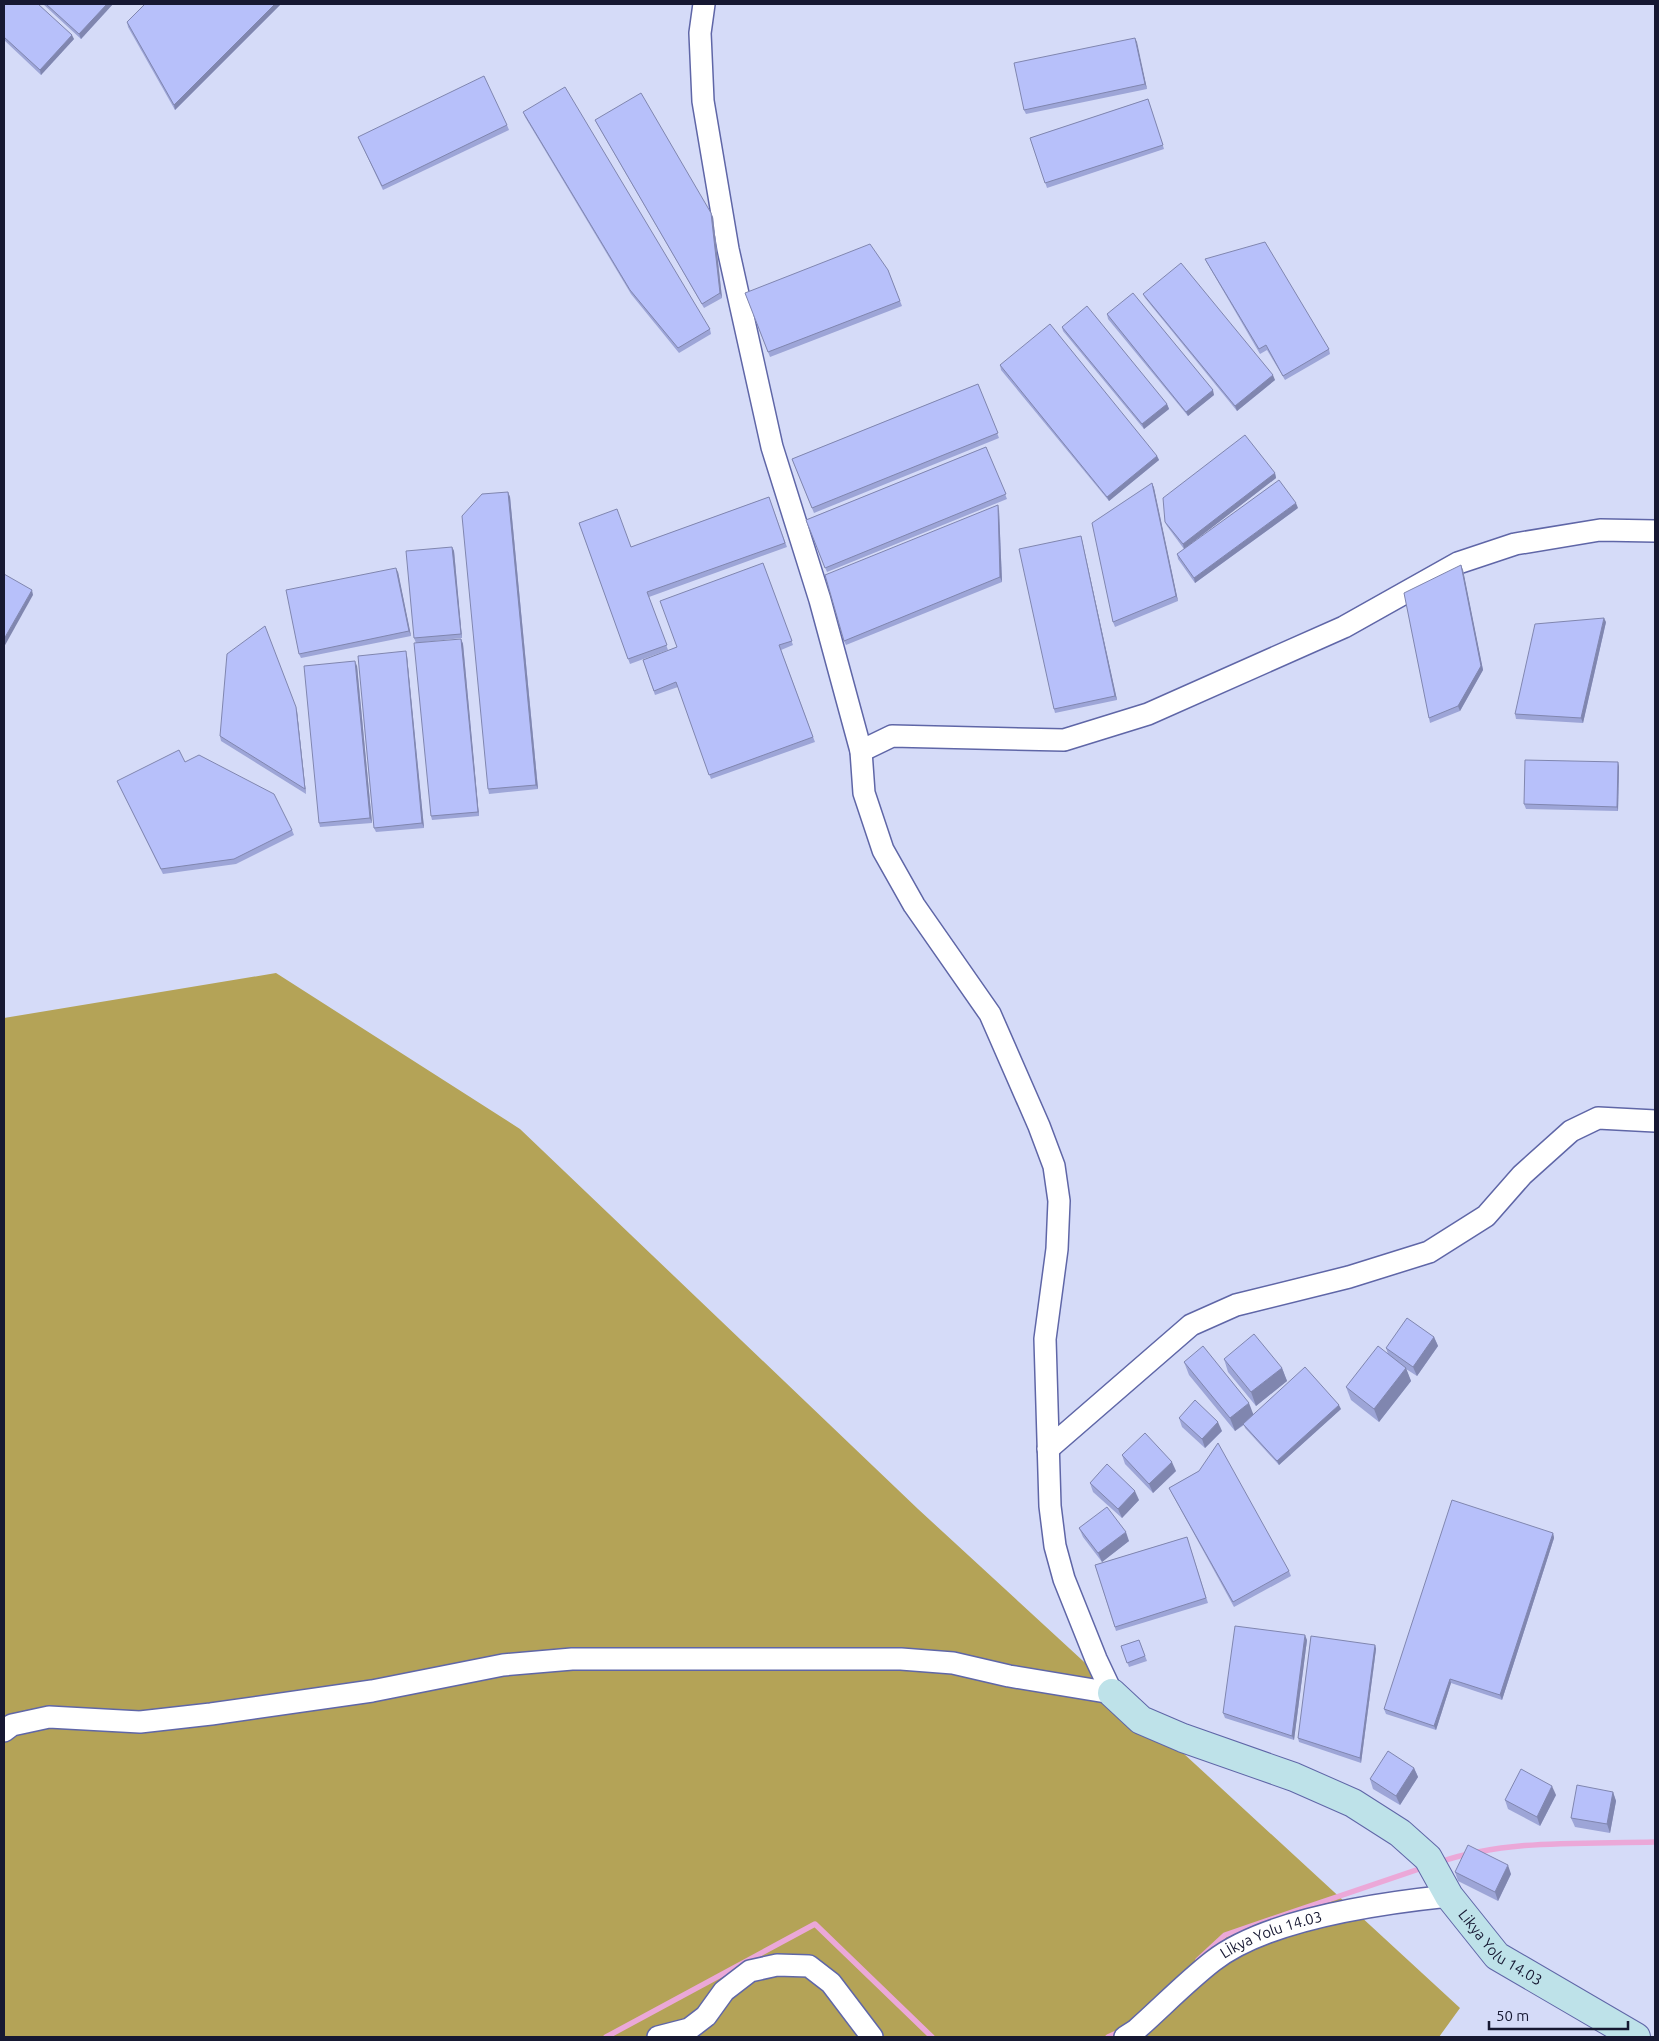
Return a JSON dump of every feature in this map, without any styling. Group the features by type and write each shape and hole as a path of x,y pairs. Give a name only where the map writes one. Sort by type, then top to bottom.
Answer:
{"street":[{"path":"704,4 700,33 703,102 728,249 772,447 820,600 861,751 864,792 883,850 914,905 990,1014 1039,1126 1054,1166 1059,1201 1057,1249 1046,1340 1050,1506 1055,1546 1064,1579 1096,1659 1112,1693"},
{"path":"861,751 892,736 1064,740 1148,714 1344,627 1458,563 1524,543 1600,530 1655,530"},
{"path":"1048,1449 1191,1325 1236,1305 1349,1277 1429,1252 1486,1216 1522,1175 1571,1131 1598,1118 1655,1121"},
{"path":"4,1731 12,1725 49,1716 140,1722 372,1691 503,1665 572,1659 910,1660 953,1663 1009,1676 1112,1693"},
{"name":"Likya Yolu 14.03","path":"1112,1693 1141,1720 1183,1738 1294,1777 1353,1803 1400,1833 1428,1858 1449,1896 1497,1956 1636,2037"},
{"name":"Lİkya Yolu 14.03","path":"1124,2037 1136,2030 1214,1961 1252,1938 1350,1911 1408,1900 1449,1896"},
{"path":"658,2037 689,2029 706,2016 724,1991 750,1971 777,1965 809,1966 830,1983 872,2037"}],"shaded area":[{"path":"276,973 520,1129 918,1509 1460,2008 1439,2037 4,2037 4,1018"}],"building":[{"path":"4,4 38,4 72,35 40,70 4,37"},
{"path":"46,4 107,4 79,34"},
{"path":"145,4 275,4 174,105 127,22"},
{"path":"1135,38 1145,84 1024,110 1014,63"},
{"path":"484,76 507,125 382,186 358,137"},
{"path":"565,87 710,329 678,348 630,290 523,112"},
{"path":"641,93 711,213 720,293 702,304 595,120"},
{"path":"1148,99 1163,145 1045,183 1030,138"},
{"path":"1265,242 1329,349 1283,376 1266,345 1259,349 1205,259"},
{"path":"870,244 888,270 900,301 768,352 745,293"},
{"path":"1181,263 1273,375 1235,406 1143,294"},
{"path":"1133,293 1213,390 1186,412 1107,314"},
{"path":"1087,306 1167,404 1142,424 1062,327"},
{"path":"1050,324 1157,456 1107,497 1000,365"},
{"path":"978,384 998,433 812,508 792,459"},
{"path":"1245,435 1275,473 1183,544 1165,522 1163,498"},
{"path":"986,447 1006,494 825,568 806,520"},
{"path":"1279,480 1296,503 1194,578 1177,554"},
{"path":"1152,483 1176,596 1113,622 1092,523"},
{"path":"508,492 536,785 488,789 462,516 482,494"},
{"path":"769,497 785,543 647,592 667,645 628,659 579,523 617,509 631,547"},
{"path":"998,505 1000,577 844,641 825,575"},
{"path":"1081,536 1115,696 1054,709 1019,549"},
{"path":"452,547 461,634 414,638 406,551"},
{"path":"763,563 792,641 779,645 813,737 709,775 676,682 654,691 643,660 677,647 660,601"},
{"path":"1461,565 1481,666 1458,706 1429,718 1404,593"},
{"path":"396,568 409,631 299,654 286,590"},
{"path":"4,574 32,590 4,639"},
{"path":"1604,618 1581,718 1515,714 1535,624"},
{"path":"265,626 296,707 305,789 220,736 227,654"},
{"path":"461,639 478,812 431,816 414,643"},
{"path":"406,651 422,823 374,828 358,656"},
{"path":"355,661 370,818 319,823 304,666"},
{"path":"179,750 185,762 199,755 274,794 292,830 234,859 161,869 117,781"},
{"path":"1525,760 1618,762 1617,807 1524,804"},
{"path":"1407,1318 1434,1337 1413,1367 1386,1348"},
{"path":"1254,1334 1282,1368 1251,1392 1224,1359"},
{"path":"1203,1346 1249,1403 1230,1418 1184,1362"},
{"path":"1378,1346 1406,1368 1374,1409 1346,1387"},
{"path":"1305,1367 1339,1405 1277,1461 1243,1424"},
{"path":"1195,1400 1218,1422 1202,1439 1179,1418"},
{"path":"1145,1433 1172,1462 1149,1484 1122,1455"},
{"path":"1218,1443 1289,1571 1233,1602 1169,1488 1199,1471"},
{"path":"1107,1464 1135,1491 1118,1509 1090,1483"},
{"path":"1452,1500 1553,1533 1500,1695 1450,1679 1434,1726 1384,1709"},
{"path":"1107,1507 1126,1532 1098,1553 1079,1528"},
{"path":"1187,1537 1206,1598 1115,1627 1095,1565"},
{"path":"1235,1626 1305,1635 1292,1736 1223,1713"},
{"path":"1311,1636 1375,1645 1360,1758 1298,1738"},
{"path":"1139,1640 1145,1656 1127,1663 1121,1646"},
{"path":"1388,1751 1414,1768 1396,1796 1370,1779"},
{"path":"1521,1769 1552,1786 1537,1817 1505,1800"},
{"path":"1577,1785 1613,1792 1607,1824 1571,1818"},
{"path":"1468,1845 1508,1865 1495,1892 1455,1872"}],"waterway":[{"path":"1440,1862 1492,1849 1519,1846 1655,1842"},
{"path":"1198,1960 1225,1935 1425,1867"},
{"path":"606,2037 815,1924 932,2037"},
{"path":"1108,2037 1121,2031"}]}
